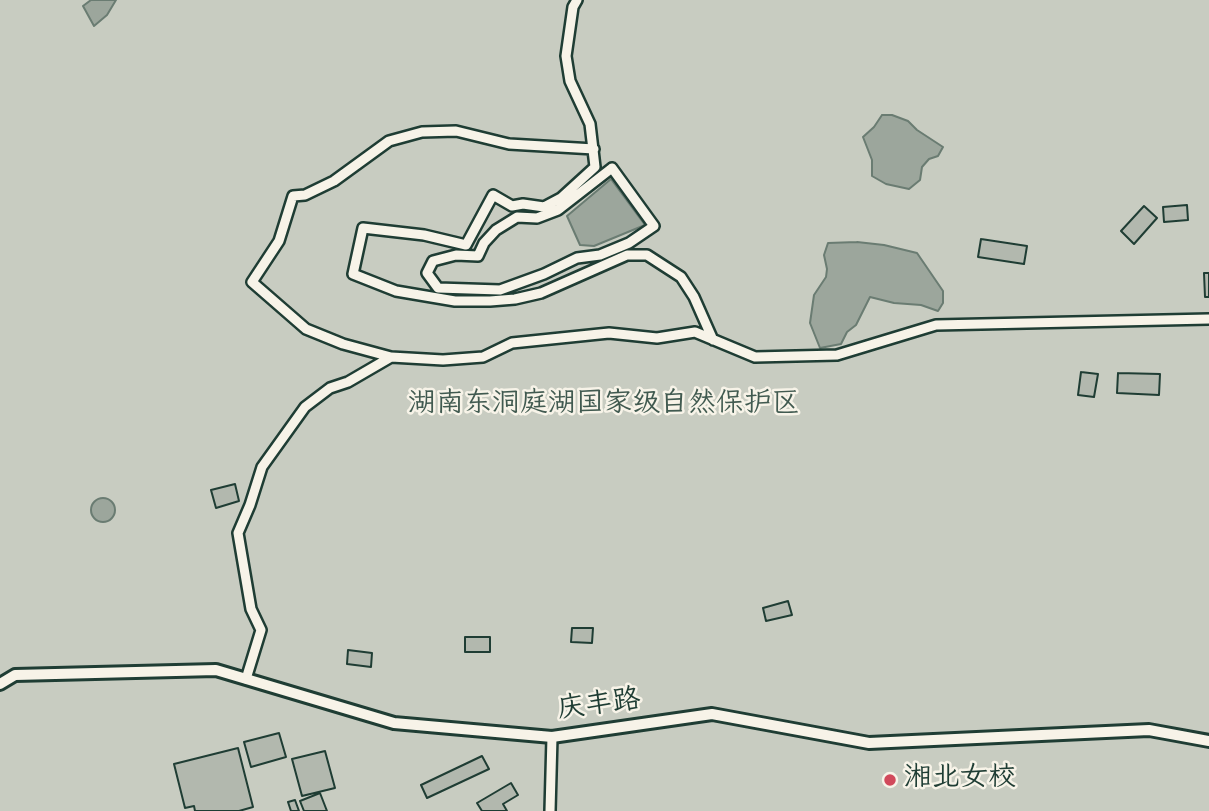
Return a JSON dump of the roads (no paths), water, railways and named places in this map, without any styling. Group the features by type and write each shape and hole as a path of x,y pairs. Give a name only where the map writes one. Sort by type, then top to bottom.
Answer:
{"street":[{"path":"577,0 573,7 566,56 570,81 590,124 595,167 561,198 544,207 523,204 512,206 493,195 466,245 424,235 363,228 353,274 407,293 455,301 490,301 541,293 584,272 627,256 647,254 681,277 713,340"},
{"path":"594,149 509,144 456,131 422,132 389,141 334,181 305,195 293,196 279,241 252,282 306,329 343,344 391,356 443,360 483,356 512,343 609,333 657,338 695,332 755,357 836,355 936,325 1209,319"},
{"path":"612,168 653,226 629,243 600,255 577,258 544,274 500,290 438,288 427,273 433,261 456,255 478,256 484,243 496,230 517,217 537,218 558,210 612,168"},
{"path":"246,679 261,630 251,609 238,533 262,467 305,407 330,388 348,382 391,356"},
{"name":"庆丰路","path":"0,684 15,675 216,670 394,723 552,737 712,714 869,743 1149,730 1209,741"},
{"path":"550,811 552,737"}],"place":[{"name":"湘北女校","path":"890,780"}],"park label":[{"name":"湖南东洞庭湖国家级自然保护区","path":"604,406"}]}
